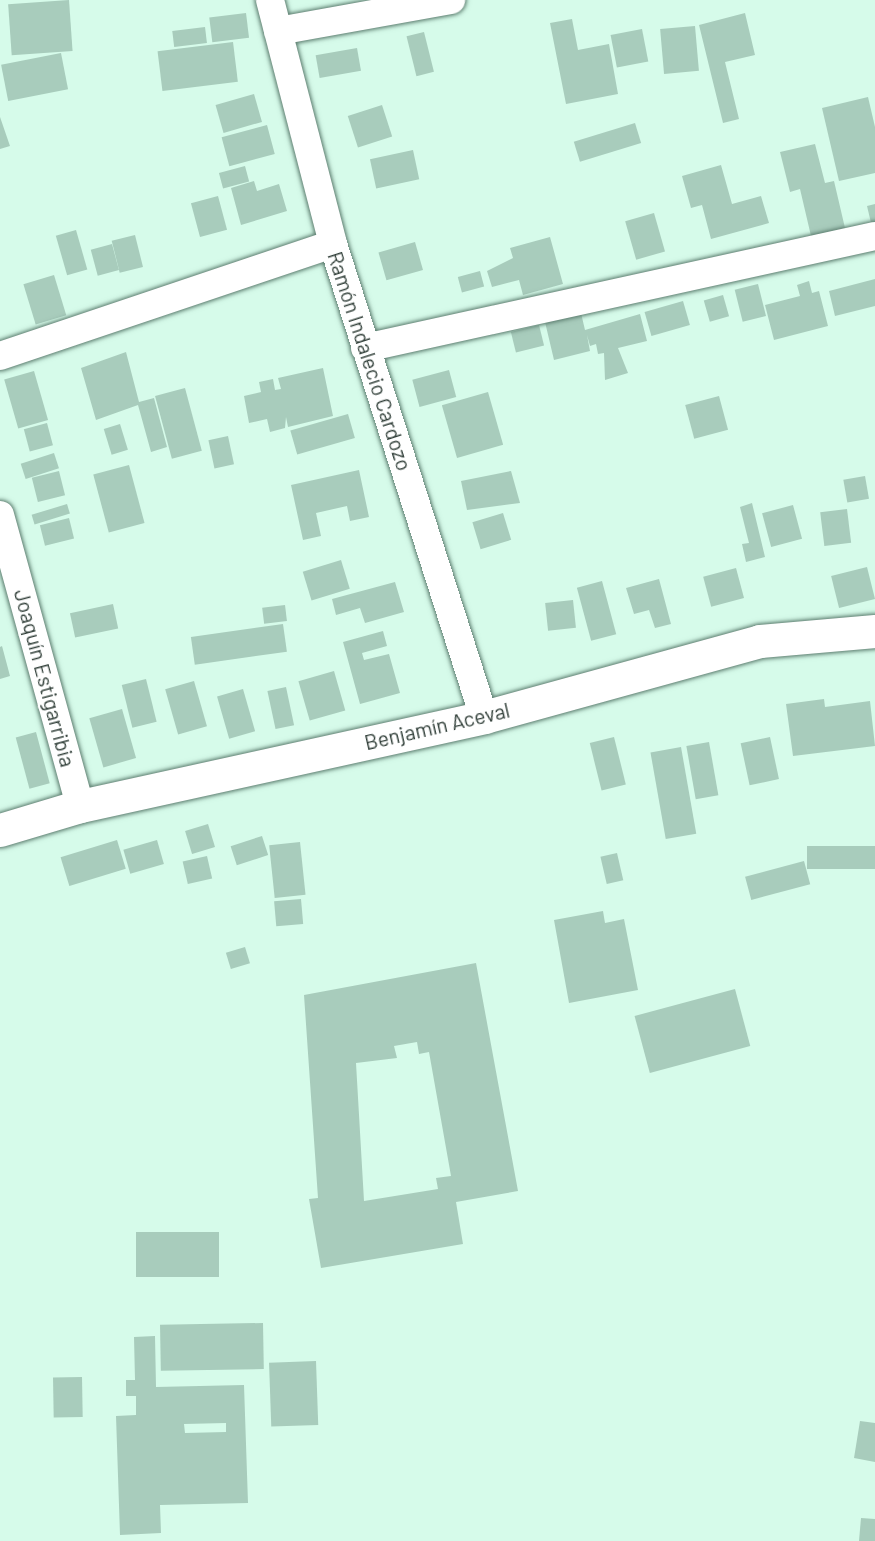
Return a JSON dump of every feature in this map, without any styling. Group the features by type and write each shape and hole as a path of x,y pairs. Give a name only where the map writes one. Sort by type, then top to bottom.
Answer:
{"street":[{"name":"Ramón Indalecio Cardozo","path":"270,0 333,244 484,717"},
{"path":"278,31 451,0"},
{"path":"365,348 875,236"},
{"path":"0,356 333,244"},
{"name":"Joaquín Estigarribia","path":"0,515 81,806"},
{"name":"Benjamín Aceval","path":"0,830 81,806 484,717 760,641 875,631"}],"building":[{"path":"69,0 73,51 12,55 8,4"},
{"path":"246,13 249,38 212,42 209,18"},
{"path":"745,13 755,55 725,62 739,119 723,123 699,25"},
{"path":"572,19 578,50 609,44 618,94 566,104 550,23"},
{"path":"695,26 699,71 664,74 660,29"},
{"path":"205,27 207,43 174,47 172,31"},
{"path":"642,29 648,61 617,67 611,35"},
{"path":"424,32 434,72 416,76 407,36"},
{"path":"233,42 238,82 162,91 158,51"},
{"path":"357,48 361,71 320,78 316,55"},
{"path":"61,53 68,89 8,101 1,65"},
{"path":"254,94 262,122 224,133 216,105"},
{"path":"868,97 875,127 875,173 839,181 822,108"},
{"path":"382,105 392,136 358,148 348,116"},
{"path":"0,117 10,146 0,149"},
{"path":"635,123 641,143 580,162 574,142"},
{"path":"267,125 275,154 229,166 222,137"},
{"path":"815,144 825,183 834,181 845,228 811,236 800,189 790,192 780,152"},
{"path":"413,150 419,179 376,188 370,159"},
{"path":"721,165 732,204 761,196 769,223 711,239 702,205 691,208 682,176"},
{"path":"245,166 249,181 223,188 219,173"},
{"path":"254,181 257,191 279,184 287,211 241,225 231,188"},
{"path":"218,196 227,230 200,237 191,203"},
{"path":"875,204 875,226 872,227 867,206"},
{"path":"654,213 665,251 636,260 625,221"},
{"path":"76,230 87,269 67,275 56,236"},
{"path":"135,235 143,267 120,273 112,241"},
{"path":"550,237 563,284 523,295 519,280 492,287 487,271 513,258 510,248"},
{"path":"415,242 423,270 386,280 378,252"},
{"path":"112,244 119,270 98,276 91,250"},
{"path":"480,271 484,286 462,292 458,277"},
{"path":"54,275 66,315 36,325 23,284"},
{"path":"875,279 875,306 835,316 829,291"},
{"path":"809,281 812,293 819,291 828,326 774,340 765,305 800,296 797,285"},
{"path":"758,284 766,316 743,322 735,290"},
{"path":"723,295 729,316 710,322 704,301"},
{"path":"683,301 690,325 651,336 645,312"},
{"path":"581,313 585,330 640,314 647,341 618,348 628,373 605,380 604,353 598,354 596,344 590,346 587,335 590,351 554,360 545,322"},
{"path":"539,325 544,345 516,352 511,332"},
{"path":"126,352 139,402 154,398 167,447 151,452 138,405 96,420 81,368"},
{"path":"323,368 333,416 288,427 286,417 285,428 270,432 267,419 249,423 244,396 261,392 259,382 273,379 275,390 281,389 278,378"},
{"path":"449,370 456,397 420,407 412,380"},
{"path":"34,371 48,420 18,429 4,380"},
{"path":"185,388 202,451 172,459 155,396"},
{"path":"488,392 503,445 457,458 442,405"},
{"path":"719,396 728,430 694,439 685,405"},
{"path":"348,414 355,438 297,455 290,431"},
{"path":"47,423 53,445 30,451 24,429"},
{"path":"120,424 128,450 112,455 104,429"},
{"path":"228,436 234,464 214,469 208,440"},
{"path":"54,453 59,468 26,479 21,464"},
{"path":"129,465 145,523 109,533 93,475"},
{"path":"359,470 369,517 350,521 347,506 316,513 321,536 303,540 291,485"},
{"path":"59,471 65,495 38,502 32,478"},
{"path":"511,471 520,503 467,510 461,481"},
{"path":"865,476 869,499 847,502 843,480"},
{"path":"752,503 765,557 746,562 742,544 749,543 740,507"},
{"path":"67,504 70,514 35,524 32,515"},
{"path":"793,505 802,539 771,547 762,513"},
{"path":"847,509 851,543 824,546 820,512"},
{"path":"503,513 511,540 481,549 472,522"},
{"path":"69,518 74,538 45,546 40,525"},
{"path":"341,560 350,589 312,600 303,572"},
{"path":"867,567 875,599 839,608 831,576"},
{"path":"736,568 744,598 711,607 703,577"},
{"path":"659,579 671,624 655,628 649,610 634,614 626,588"},
{"path":"602,581 616,634 591,641 577,588"},
{"path":"395,582 404,612 365,623 360,608 336,615 332,599"},
{"path":"573,600 576,628 548,631 545,603"},
{"path":"113,604 118,628 75,638 70,613"},
{"path":"285,605 287,621 264,624 262,608"},
{"path":"283,624 287,652 195,665 191,637"},
{"path":"383,631 387,646 362,653 364,660 389,654 400,693 360,704 343,642"},
{"path":"2,646 10,676 0,679 0,647"},
{"path":"334,671 345,710 310,721 298,681"},
{"path":"146,679 157,722 132,728 122,685"},
{"path":"194,681 207,726 178,734 165,689"},
{"path":"286,687 294,725 276,729 267,691"},
{"path":"243,689 255,731 229,739 217,696"},
{"path":"824,699 825,707 870,701 875,746 793,756 786,704"},
{"path":"122,709 136,758 103,767 89,718"},
{"path":"36,732 50,783 29,789 16,737"},
{"path":"614,737 626,785 602,791 590,743"},
{"path":"770,737 779,779 750,785 741,743"},
{"path":"709,742 718,795 696,799 686,746"},
{"path":"681,747 696,834 666,839 650,752"},
{"path":"208,824 215,847 192,854 185,831"},
{"path":"262,836 268,855 237,865 231,846"},
{"path":"117,840 126,869 69,886 61,857"},
{"path":"157,840 164,864 130,874 123,850"},
{"path":"300,842 306,895 275,898 269,845"},
{"path":"807,846 875,846 875,869 807,869"},
{"path":"617,853 623,880 607,884 600,857"},
{"path":"207,856 212,878 188,884 183,862"},
{"path":"804,861 810,884 751,900 745,877"},
{"path":"301,899 303,924 276,926 274,901"},
{"path":"603,911 605,923 624,919 638,990 569,1003 554,920"},
{"path":"245,947 250,963 231,969 226,953"},
{"path":"476,963 518,1191 456,1202 463,1244 321,1268 309,1199 318,1198 304,995","holes":["417,1042 419,1054 429,1052 451,1176 436,1178 438,1189 364,1201 356,1063 397,1058 394,1046"]},
{"path":"735,989 750,1046 650,1073 635,1016"},
{"path":"136,1232 219,1232 219,1277 136,1277"},
{"path":"263,1323 264,1369 161,1371 160,1325"},
{"path":"155,1336 156,1387 244,1385 248,1503 160,1505 161,1533 120,1535 116,1416 136,1415 136,1396 126,1396 126,1380 135,1380 134,1337","holes":["226,1423 226,1432 185,1433 184,1424"]},
{"path":"316,1361 318,1425 271,1427 269,1363"},
{"path":"82,1377 83,1417 54,1418 53,1378"},
{"path":"860,1421 875,1423 875,1462 854,1458"},
{"path":"861,1518 875,1519 875,1541 859,1541"}]}
